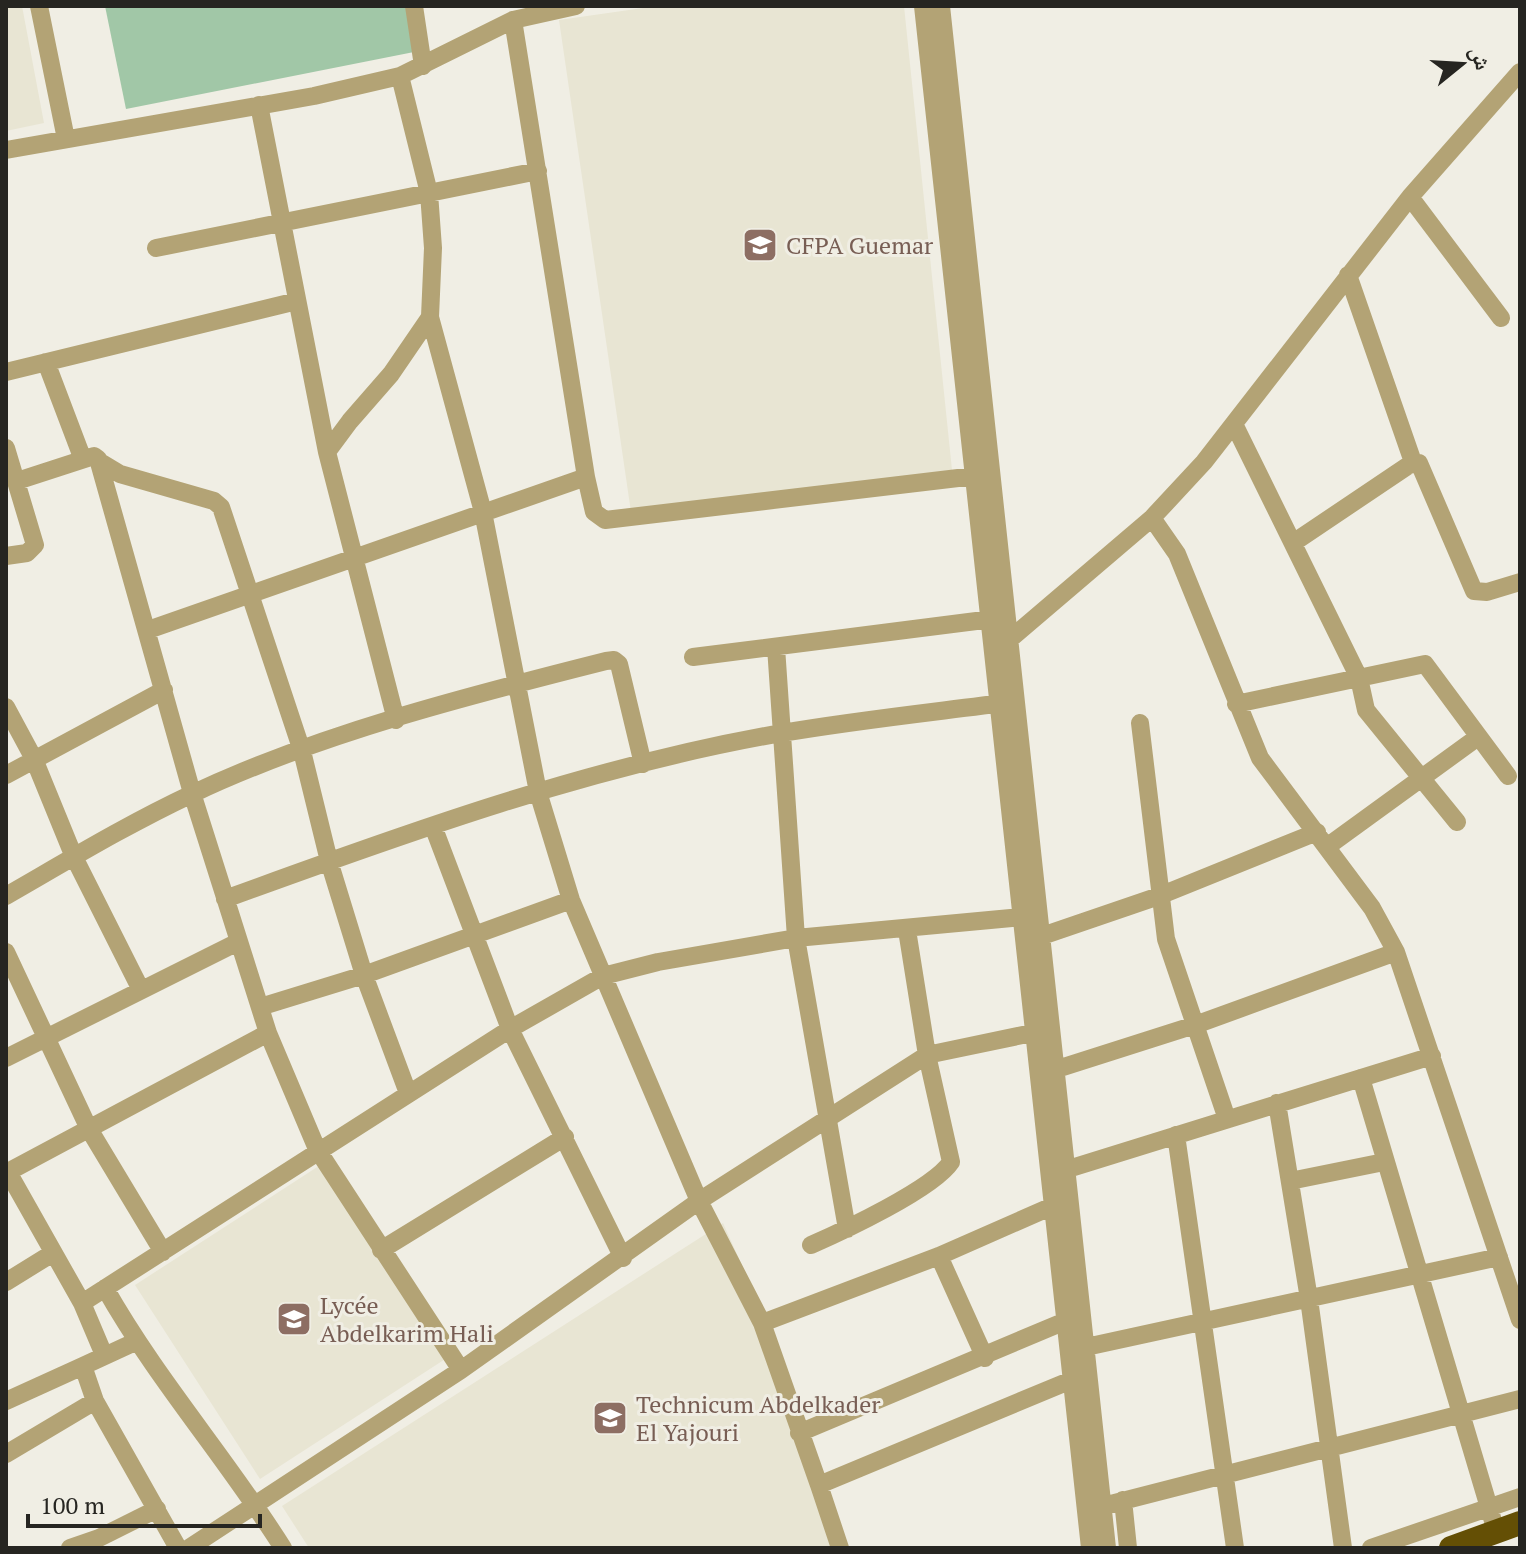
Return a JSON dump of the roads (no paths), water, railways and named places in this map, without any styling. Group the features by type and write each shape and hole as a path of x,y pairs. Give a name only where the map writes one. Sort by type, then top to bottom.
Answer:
{"highway":[{"path":"1451,1548 1520,1523"}],"street":[{"path":"39,6 66,139"},
{"path":"414,6 423,66"},
{"path":"6,150 259,105 400,76 513,20 576,6"},
{"path":"923,6 975,476 999,618 1009,640 1008,702"},
{"path":"941,6 999,618 1032,916 1037,1032 1090,1548"},
{"path":"513,20 594,512 605,520 975,476"},
{"path":"1009,640 1152,518 1234,424 1410,197 1520,72"},
{"path":"400,76 429,193 433,248 430,317 483,512 538,792 571,900 603,976 699,1201 762,1323 840,1548"},
{"path":"259,105 327,452 352,559 396,720"},
{"path":"156,248 538,171"},
{"path":"1410,197 1501,318"},
{"path":"1348,275 1413,462 1421,466 1474,591 1487,592 1520,582"},
{"path":"6,372 297,301"},
{"path":"327,452 391,374 430,317"},
{"path":"46,362 91,460 148,630 192,793 268,1033 317,1149 461,1370"},
{"path":"1234,424 1359,678 1366,710 1457,822"},
{"path":"6,448 35,545 27,553 6,556"},
{"path":"17,481 91,460 120,474 218,503 251,591 302,751 329,861 364,975 408,1093"},
{"path":"1293,543 1413,462"},
{"path":"148,630 251,591 586,477"},
{"path":"1152,518 1177,554 1260,758 1372,908 1396,952 1520,1320"},
{"path":"693,657 999,618"},
{"path":"776,647 796,938 847,1229"},
{"path":"6,896 192,793 302,751 396,720 518,683 614,660 622,671 643,764"},
{"path":"1236,704 1425,664 1508,776"},
{"path":"6,775 164,690"},
{"path":"225,899 538,792 643,764 781,733 1008,702"},
{"path":"6,707 34,759 74,857 140,988"},
{"path":"1140,723 1166,939 1227,1119"},
{"path":"1042,936 1322,839 1422,780 1478,737"},
{"path":"433,826 510,1029 623,1258"},
{"path":"260,1007 364,975 571,900"},
{"path":"82,1303 317,1149 510,1029 603,976 796,938 1032,916"},
{"path":"1032,916 1042,936 1107,1548"},
{"path":"811,1245 847,1229 941,1173 951,1162 927,1055 907,930"},
{"path":"6,1058 140,988 238,942"},
{"path":"6,952 89,1129 163,1252"},
{"path":"1057,1069 1195,1025 1396,952"},
{"path":"189,1548 461,1370 623,1258 699,1201 927,1055 1037,1032"},
{"path":"104,1355 82,1303 7,1173 268,1033"},
{"path":"1068,1169 1432,1056"},
{"path":"1361,1078 1496,1531"},
{"path":"1277,1103 1309,1299 1343,1548"},
{"path":"1176,1135 1235,1548"},
{"path":"381,1250 565,1137"},
{"path":"1290,1181 1384,1162"},
{"path":"762,1323 939,1256 1055,1205"},
{"path":"6,1282 53,1253"},
{"path":"939,1256 985,1358"},
{"path":"1086,1347 1499,1257"},
{"path":"105,1288 135,1342 256,1505 283,1548"},
{"path":"799,1433 985,1358 1068,1320"},
{"path":"6,1401 135,1342"},
{"path":"83,1366 95,1401 178,1548"},
{"path":"819,1485 1074,1379"},
{"path":"1103,1506 1520,1399"},
{"path":"7,1452 95,1401"},
{"path":"1371,1548 1520,1497"},
{"path":"1123,1500 1128,1548"},
{"path":"70,1548 99,1538 157,1509"}],"place":[{"name":"CFPA Guemar","path":"760,245"},
{"name":"Lycée Abdelkarim Hali","path":"294,1319"},
{"name":"Technicum Abdelkader El Yajouri","path":"610,1418"}]}
